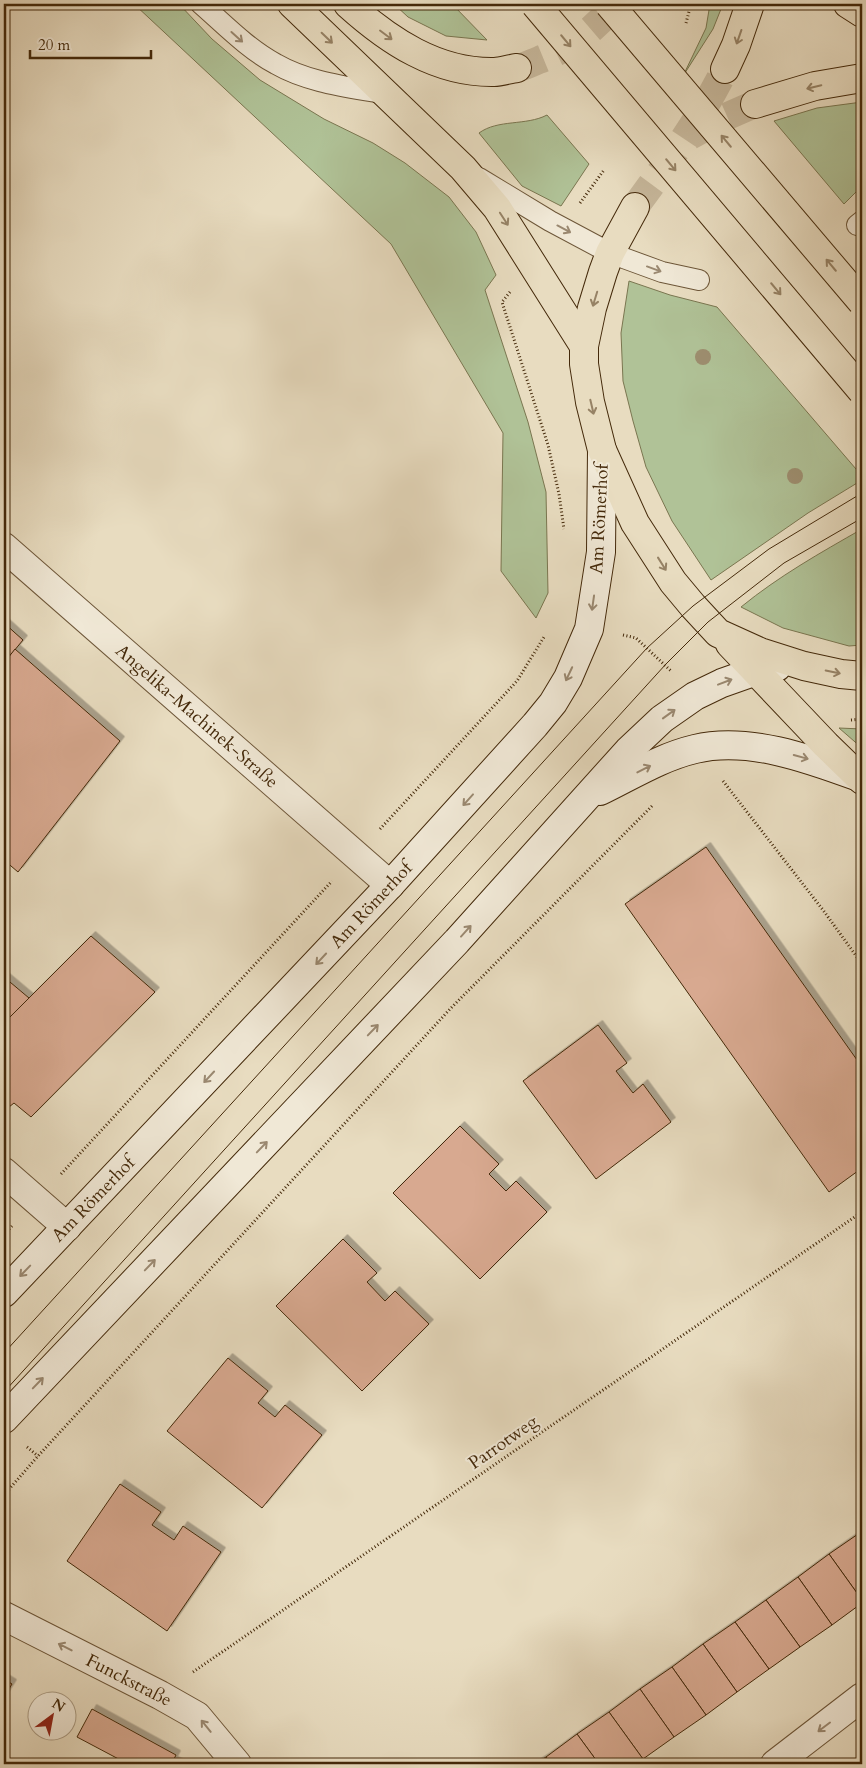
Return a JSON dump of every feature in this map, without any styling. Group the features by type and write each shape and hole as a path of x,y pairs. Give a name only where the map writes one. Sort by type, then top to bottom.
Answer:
{"main road":[{"path":"292,4 463,168 497,208 584,346"},
{"path":"348,4 389,38 413,52 447,66 495,72 517,68"},
{"path":"535,4 862,391"},
{"path":"609,4 862,302"},
{"path":"725,69 750,4"},
{"path":"848,4 862,13"},
{"path":"755,104 815,86 862,78"},
{"path":"635,207 610,253 592,308 584,346 587,383 602,450 636,523 672,582 826,745 861,779"},
{"name":"Am Römerhof","path":"4,1292 390,885 536,725 553,702 568,678 589,629 601,552 602,450"},
{"name":"Angelika-Machinek-Straße","path":"4,547 390,885"},
{"path":"718,632 760,652 804,666 841,674 862,676"},
{"path":"4,1419 445,954 628,751 655,725 694,696 722,683 756,671 777,667 804,666"},
{"path":"585,799 666,758 696,749 717,746 749,747 778,751 815,761 861,779"},
{"path":"4,1172 67,1227"},
{"name":"Funckstraße","path":"4,1616 160,1695 197,1716 237,1764"},
{"path":"775,1764 862,1697"}],"lane":[{"path":"201,4 248,46 277,65 312,79 386,94"},
{"path":"463,168 550,221 610,253 662,272 699,280"}],"path":[{"path":"686,22 691,4"},
{"path":"502,302 548,445 559,494 564,533"},
{"path":"4,1234 517,682 553,623 636,638 666,664 694,696"},
{"path":"720,778 823,910 862,964"},
{"path":"4,1495 44,1449 451,1008 658,800"},
{"name":"Parrotweg","path":"160,1695 862,1212"}],"green space":[{"path":"134,4 179,4 212,39 260,80 324,119 373,143 405,163 449,197 476,232 496,275 485,290 528,422 546,492 548,593 536,618 501,571 503,433 391,244"},
{"path":"394,4 452,4 487,40 446,36 408,17"},
{"path":"710,4 723,4 713,29 683,76 706,28"},
{"path":"862,102 862,186 844,204 774,121 817,108"},
{"path":"547,115 589,164 561,206 522,186 479,133 495,126"},
{"path":"629,281 670,295 717,307 862,476 862,480 808,513 711,580 672,521 646,467 633,421 623,381 621,333"},
{"path":"862,529 862,645 849,646 783,628 741,607 785,575"},
{"path":"839,728 862,729 862,748"}],"building":[{"path":"4,623 23,640 4,663"},
{"path":"15,649 120,741 18,872 4,860 4,663"},
{"path":"706,847 862,1067 862,1168 829,1192 625,904"},
{"path":"91,936 155,992 31,1117 14,1103 9,1107 4,1103 4,1023"},
{"path":"4,977 29,998 4,1023"},
{"path":"598,1025 627,1063 616,1071 633,1093 643,1084 671,1122 596,1179 523,1081"},
{"path":"460,1126 499,1164 489,1174 506,1191 516,1181 547,1212 480,1279 393,1193"},
{"path":"343,1239 377,1273 367,1282 385,1301 395,1291 429,1324 362,1391 276,1306"},
{"path":"228,1358 268,1391 258,1403 275,1417 285,1405 322,1435 262,1508 167,1431"},
{"path":"120,1484 161,1512 152,1525 174,1540 183,1526 221,1552 167,1631 67,1561"},
{"path":"861,1532 862,1534 862,1600 829,1554"},
{"path":"829,1554 862,1600 862,1603 832,1625 798,1577"},
{"path":"798,1577 832,1625 800,1647 766,1600"},
{"path":"766,1600 800,1647 769,1669 735,1622"},
{"path":"735,1622 769,1669 737,1692 703,1644"},
{"path":"703,1644 737,1692 706,1715 672,1667"},
{"path":"672,1667 706,1715 674,1737 640,1689"},
{"path":"4,1679 12,1684 4,1697"},
{"path":"640,1689 674,1737 643,1759 609,1712"},
{"path":"92,1709 176,1755 173,1761 180,1764 128,1764 78,1738"},
{"path":"609,1712 643,1759 636,1764 599,1764 577,1734"},
{"path":"577,1734 599,1764 551,1764 546,1757"},
{"path":"546,1757 551,1764 535,1764"}],"tunnel":[{"path":"517,68 550,55 571,44 599,22 615,4"},
{"path":"635,207 695,122 725,69"},
{"path":"690,136 723,118 755,104"}],"tram line":[{"path":"4,1353 647,648 693,606 769,549 862,493"},
{"path":"4,1392 666,664 708,622 784,563 862,518"}]}
